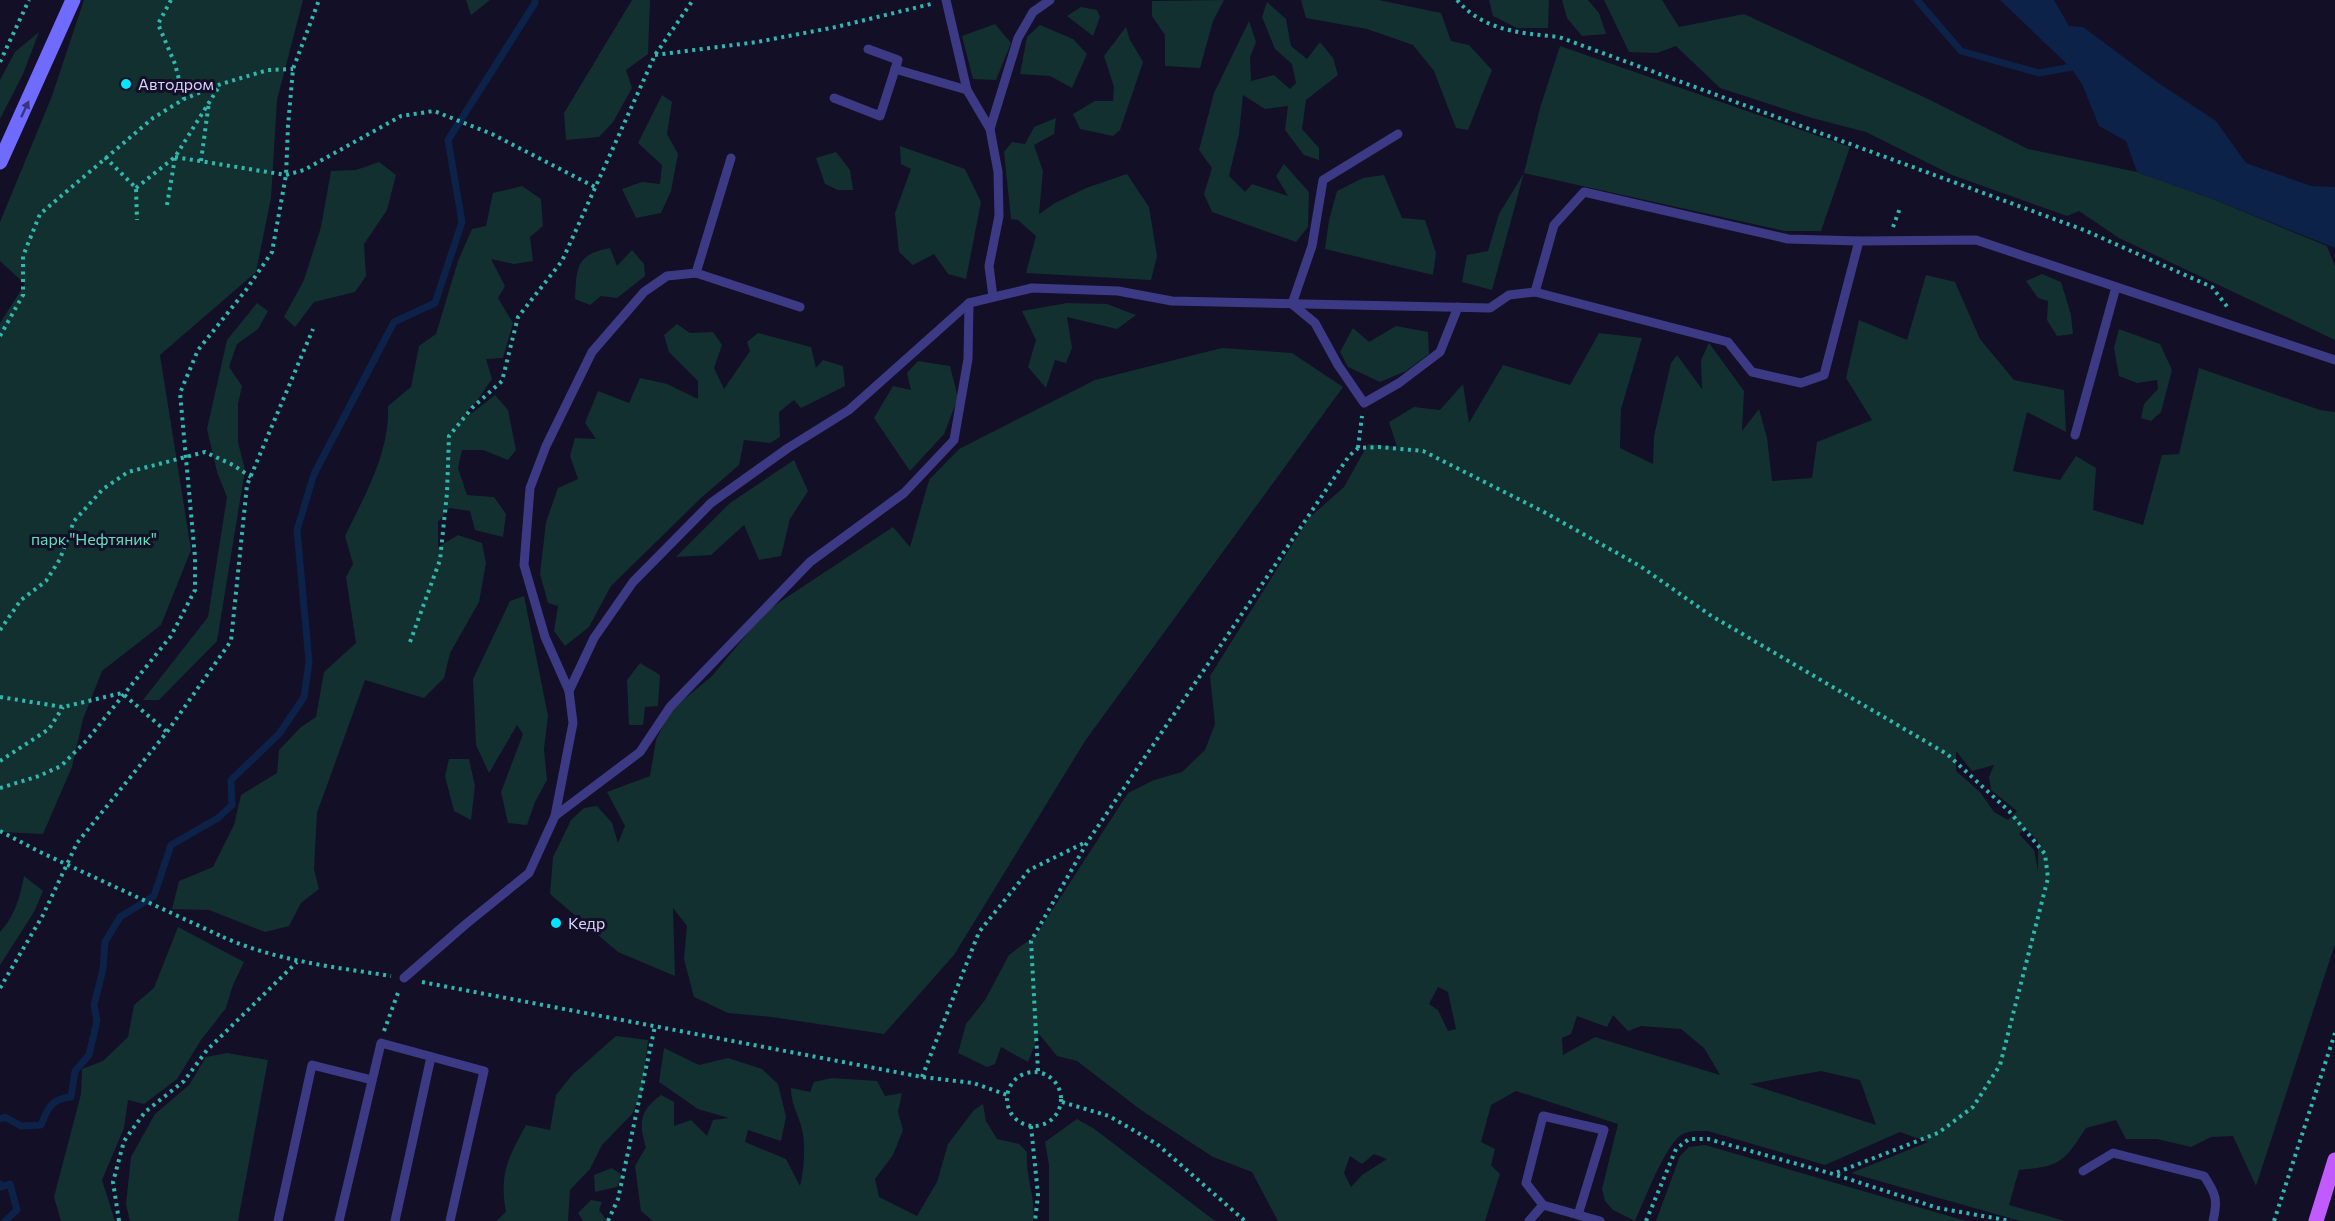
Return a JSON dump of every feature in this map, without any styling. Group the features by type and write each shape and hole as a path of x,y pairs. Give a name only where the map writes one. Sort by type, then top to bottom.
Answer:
{"main road":[{"path":"0,162 73,0"},
{"path":"2316,1221 2335,1160"}],"lane":[{"path":"946,0 967,90 990,129 998,172 999,216 989,266 993,297"},
{"path":"990,129 1018,38 1033,12 1050,0"},
{"path":"834,98 880,116 898,60 868,49"},
{"path":"895,69 967,90"},
{"path":"1292,304 1312,246 1323,180 1398,134"},
{"path":"696,273 731,158"},
{"path":"1535,292 1554,225 1584,192 1788,239 1859,242 1976,240 2335,360"},
{"path":"569,692 594,638 633,582 711,503 788,448 849,410 969,303 1032,288 1118,291 1172,301 1490,308 1509,295 1535,292 1728,342 1752,372 1801,382 1824,375 1859,242"},
{"path":"404,978 529,873 555,816 573,723 569,692 545,637 524,566 530,488 546,446 592,352 644,292 667,276 696,273 800,307"},
{"path":"2075,435 2116,287"},
{"path":"555,816 640,752 670,707 810,562 904,493 954,440 968,359 969,303"},
{"path":"1292,304 1315,323 1338,365 1364,403 1399,383 1440,352 1458,307"},
{"path":"339,1221 381,1043 484,1071 450,1221"},
{"path":"394,1221 431,1057"},
{"path":"278,1221 312,1065 372,1080"},
{"path":"1578,1215 1604,1130 1543,1116 1526,1183 1543,1205 1578,1215 1600,1221"},
{"path":"2083,1171 2113,1153 2204,1176 2217,1204 2213,1221"},
{"path":"1529,1221 1543,1205"}],"path":[{"path":"0,62 29,0"},
{"path":"171,0 158,24 175,64 184,99"},
{"path":"0,788 39,776 61,766 87,740 122,693 171,636 195,590 195,557 180,393 198,350 273,252 286,175 293,69 319,0"},
{"path":"410,642 440,560 447,493 449,436 472,408 502,381 518,316 562,261 654,55 693,0"},
{"path":"654,55 757,42 836,27 946,0"},
{"path":"1457,0 1466,10 1489,24 1512,32 1559,37 2084,230 2212,287 2235,317 2240,329"},
{"path":"0,336 23,295 23,256 40,213 153,118 184,99 221,84 268,70 293,69"},
{"path":"136,188 175,157 221,84"},
{"path":"201,161 210,101"},
{"path":"175,157 286,175 304,170 401,116 434,111 492,134 595,187"},
{"path":"105,157 136,188 137,220"},
{"path":"168,206 175,157"},
{"path":"0,988 43,915 77,843 167,732 231,641 248,485 313,329"},
{"path":"1358,448 1364,403"},
{"path":"1038,1071 1030,941 1088,841 1349,456 1358,448 1379,447 1423,451 1544,512 1640,566 1710,615 1947,754 2008,811 2045,855 2048,878 2000,1065 1973,1107 1938,1133 1833,1174"},
{"path":"0,630 21,600 45,581 60,560 74,521 103,489 128,472 205,452 251,477"},
{"path":"0,698 63,707 122,693"},
{"path":"122,693 167,732"},
{"path":"0,761 50,729 63,707"},
{"path":"0,831 223,937 249,948 297,962 404,978 922,1077 973,1083 1007,1095"},
{"path":"922,1077 979,932 1029,870 1088,841"},
{"path":"119,1221 113,1182 124,1141 145,1112 184,1081 207,1050 297,962"},
{"path":"381,1043 387,1017 404,978"},
{"path":"608,1221 618,1199 655,1026"},
{"path":"2274,1221 2335,1033"},
{"path":"1038,1071 1057,1082 1062,1102 1058,1113 1051,1121 1041,1126 1031,1126 1020,1123 1012,1116 1007,1106 1007,1095 1010,1085 1017,1077 1027,1072 1038,1071"},
{"path":"1062,1102 1109,1116 1157,1144 1245,1221"},
{"path":"1031,1126 1038,1195 1035,1221"},
{"path":"1646,1221 1676,1149 1689,1139 1721,1141 1938,1208 2011,1221"}],"green space":[{"name":"парк \"Нефтяник\"","path":"84,0 303,0 277,100 271,198 256,272 160,355 191,550 161,625 102,671 83,719 72,767 43,834 0,832 0,323 25,284 0,261 0,222 52,96"},
{"path":"466,0 490,0 471,15"},
{"path":"632,0 650,0 648,54 626,70 632,88 613,122 599,137 566,140 564,113"},
{"path":"1224,0 1213,21 1200,68 1165,66 1165,35 1152,16 1152,1"},
{"path":"1301,0 1379,0 1441,13 1451,41 1469,45 1492,70 1468,130 1456,128 1434,71 1413,45 1367,29 1306,18"},
{"path":"1489,0 1549,0 1548,28 1517,28 1493,16"},
{"path":"1562,0 1588,0 1599,13 1606,34 1582,36 1567,18"},
{"path":"1604,0 1662,0 1679,27 1744,14 1928,99 2028,149 2137,172 2210,198 2327,246 2335,266 2335,340 2119,238 2079,211 2067,216 1952,175 1866,132 1812,118 1720,88 1676,46 1657,53 1629,52"},
{"path":"1267,2 1286,19 1291,46 1307,59 1320,42 1333,58 1338,75 1306,100 1302,129 1319,148 1319,160 1304,155 1285,130 1288,106 1265,109 1243,95 1239,134 1229,176 1245,192 1252,184 1288,196 1276,176 1284,164 1309,192 1308,227 1296,242 1212,212 1204,194 1212,168 1199,150 1214,93 1249,21 1256,42 1250,57 1251,81 1274,75 1290,89 1296,83 1292,64 1275,49 1262,17"},
{"path":"1081,7 1097,10 1100,17 1093,36 1067,16"},
{"path":"995,24 1011,43 996,80 973,79 962,36"},
{"path":"1040,25 1073,39 1087,54 1072,88 1050,76 1020,74 1027,37"},
{"path":"1126,27 1130,40 1143,62 1120,130 1113,136 1080,129 1073,114 1095,101 1113,101 1114,87 1104,56"},
{"path":"39,32 23,74 0,119 0,80 15,52"},
{"path":"1560,46 1850,147 1821,231 1785,231 1524,173 1540,108"},
{"path":"662,95 672,102 667,134 678,154 671,191 661,213 636,218 622,189 642,182 660,184 662,165 638,143"},
{"path":"1056,118 1054,134 1034,145 1043,171 1039,214 1055,203 1086,188 1127,174 1149,207 1157,256 1151,280 1026,273 1036,236 1018,220 1011,219 1004,152 1012,142 1025,144 1034,127"},
{"path":"900,146 965,169 981,202 966,279 948,274 934,254 913,265 899,252 895,213 911,169 901,164"},
{"path":"836,152 850,170 853,190 838,190 825,184 816,158"},
{"path":"379,162 396,175 387,210 364,244 366,276 355,292 314,302 295,327 284,317 304,280 321,227 331,171 356,170"},
{"path":"1524,173 1492,290 1462,282 1467,255 1488,251 1499,214"},
{"path":"1384,175 1402,218 1425,220 1436,253 1433,275 1325,249 1329,220 1337,191 1363,178"},
{"path":"522,186 541,199 543,226 530,237 533,261 514,264 491,259 505,286 498,298 513,323 503,358 486,359 492,379 465,413 467,417 495,395 508,410 516,450 508,460 483,450 462,450 458,468 467,495 494,497 506,514 503,537 475,530 470,511 449,508 438,522 438,547 458,535 482,543 486,563 479,602 450,653 444,678 424,698 365,680 317,813 314,869 319,889 301,903 289,926 265,932 209,910 172,909 179,881 213,867 234,825 241,795 277,773 279,750 301,727 316,717 324,672 356,643 346,577 353,564 345,536 381,457 388,423 388,406 411,387 419,346 436,334 458,261 472,229 486,226 493,193"},
{"path":"610,248 617,266 632,250 644,264 645,276 617,298 601,296 590,305 575,299 576,279 580,264 590,254"},
{"path":"2042,274 2061,282 2071,315 2073,334 2057,336 2047,320 2048,301 2038,298 2026,281"},
{"path":"1926,275 1955,282 1980,339 2014,380 2064,390 2066,432 2027,412 2013,471 2060,480 2076,456 2096,468 2093,510 2143,525 2162,455 2179,454 2199,368 2320,410 2335,412 2335,944 2256,1186 2233,1136 2211,1137 2191,1147 2157,1139 2126,1139 2116,1120 2086,1128 2072,1149 2060,1161 2044,1167 2019,1170 2009,1205 2065,1221 2020,1221 1851,1173 1928,1142 1900,1132 1825,1165 1708,1131 1694,1131 1681,1135 1668,1150 1635,1221 1613,1210 1605,1201 1602,1189 1618,1124 1516,1091 1491,1105 1481,1142 1495,1149 1491,1165 1500,1174 1485,1221 1278,1221 1252,1172 1213,1157 1141,1110 1077,1061 1057,1056 1039,1034 1028,1062 1001,1047 995,1064 987,1067 958,1053 966,1024 985,1000 1009,955 1036,935 1128,793 1154,780 1182,772 1205,750 1215,724 1210,676 1309,518 1344,487 1368,444 1397,447 1389,422 1414,407 1440,410 1463,384 1469,423 1503,365 1570,385 1599,333 1642,338 1621,409 1620,448 1653,464 1654,436 1671,363 1677,355 1702,389 1701,360 1709,343 1744,391 1742,431 1759,409 1767,438 1772,481 1812,478 1817,442 1872,420 1846,378 1859,320 1907,340","holes":["1956,751 1972,771 1994,765 1989,777 1991,790 2017,811 2008,820 1994,812 1980,792 1956,771","2025,828 2038,841 2038,871 2034,850 2019,834","1438,987 1448,992 1456,1029 1448,1031 1438,1010 1429,1004","1613,1015 1628,1031 1641,1026 1681,1029 1704,1048 1720,1075 1595,1037 1563,1055 1562,1038 1571,1034 1577,1016 1607,1027","1821,1071 1860,1080 1876,1125 1750,1084","1374,1154 1387,1159 1362,1175 1351,1187 1344,1173 1350,1156 1362,1164"]},
{"path":"257,303 268,311 258,329 237,344 229,367 242,386 238,404 238,442 245,470 217,641 159,700 143,700 208,617 227,497 217,472 207,429 227,340"},
{"path":"1067,303 1107,304 1136,315 1117,329 1067,317 1072,348 1066,363 1055,360 1046,388 1028,367 1036,340 1022,311"},
{"path":"677,324 690,333 713,332 722,345 714,368 724,389 750,351 747,342 758,333 811,347 816,368 823,360 843,366 845,386 801,408 794,400 779,412 780,437 770,443 744,440 739,465 702,497 611,586 589,627 565,646 554,631 558,606 548,603 540,574 546,522 558,488 578,479 570,456 575,438 596,439 585,423 598,391 629,403 640,378 667,384 698,399 698,381 669,352 664,335"},
{"path":"1396,326 1428,332 1429,354 1406,371 1380,382 1348,367 1340,352 1353,328 1369,342"},
{"path":"2119,329 2160,344 2172,370 2161,412 2151,421 2141,418 2144,404 2158,389 2157,380 2137,383 2119,376 2114,348"},
{"path":"1222,348 1292,353 1343,387 1085,741 954,955 884,1034 772,1017 728,1013 694,997 684,959 687,926 673,908 675,976 618,952 550,894 553,857 571,820 584,808 597,806 612,823 618,843 625,826 607,792 650,776 656,740 670,711 712,676 766,611 893,527 910,547 929,480 959,449 1095,380"},
{"path":"918,361 950,366 958,398 944,434 910,471 874,418 893,386 911,390 907,373"},
{"path":"794,460 808,491 790,519 781,556 759,560 744,525 711,555 676,557 730,503"},
{"path":"524,596 548,716 544,749 547,780 535,802 527,825 508,823 501,792 523,734 517,725 489,773 476,745 473,679 510,601"},
{"path":"640,663 660,675 658,706 645,707 643,725 629,725 627,680"},
{"path":"449,759 469,759 475,786 471,820 454,811 445,776"},
{"path":"24,876 43,891 34,912 0,965 0,932 16,906"},
{"path":"178,927 244,962 233,985 226,1008 201,1040 177,1079 144,1104 128,1100 124,1128 102,1180 115,1221 61,1221 54,1197 81,1094 82,1069 103,1061 128,1037 134,1005 154,988"},
{"path":"616,1036 648,1040 642,1093 632,1114 602,1145 590,1169 570,1190 568,1221 496,1221 506,1212 504,1187 507,1167 514,1147 526,1125 550,1130 556,1095 573,1074"},
{"path":"664,1048 699,1065 728,1058 762,1069 778,1084 786,1117 781,1141 748,1130 745,1142 786,1159 800,1186 804,1143 791,1088 810,1092 814,1082 832,1078 877,1081 885,1096 902,1093 898,1112 903,1130 893,1155 875,1179 879,1197 917,1216 937,1182 948,1144 974,1110 983,1104 986,1121 997,1139 1019,1144 1027,1152 1033,1221 653,1221 641,1211 635,1166 646,1147 642,1124 649,1106 661,1095 674,1102 674,1126 691,1120 707,1136 713,1120 729,1118 698,1109 659,1082"},
{"path":"227,1053 268,1060 238,1221 130,1221 126,1204 131,1157 155,1114 189,1085 206,1057"},
{"path":"1077,1119 1093,1128 1215,1221 1049,1221 1049,1165 1045,1142"},
{"path":"1705,1145 1966,1221 1656,1221 1680,1156 1689,1147"},
{"path":"612,1168 622,1175 617,1187 595,1192 594,1175"},
{"path":"591,1200 602,1202 599,1210 607,1221 583,1221 578,1213"}],"water":[{"path":"2000,0 2054,0 2069,26 2083,27 2157,82 2216,121 2246,163 2311,186 2335,187 2335,248 2210,198 2137,172 2126,141 2099,126 2082,84 2070,67"}],"waterway":[{"path":"0,1119 5,1117 21,1126 41,1125 51,1105 71,1097 75,1071 89,1055 97,1021 94,1005 103,969 105,942 120,917 154,896 171,845 218,818 232,805 231,780 279,734 304,697 309,662 297,530 314,474 394,322 435,303 462,222 448,140 535,0"},
{"path":"1917,0 1961,51 2039,73 2077,66"},
{"path":"0,1184 1,1187 10,1184 17,1210 5,1221"}],"place":[{"name":"Автодром","path":"126,84"},
{"name":"Кедр","path":"556,923"}]}
